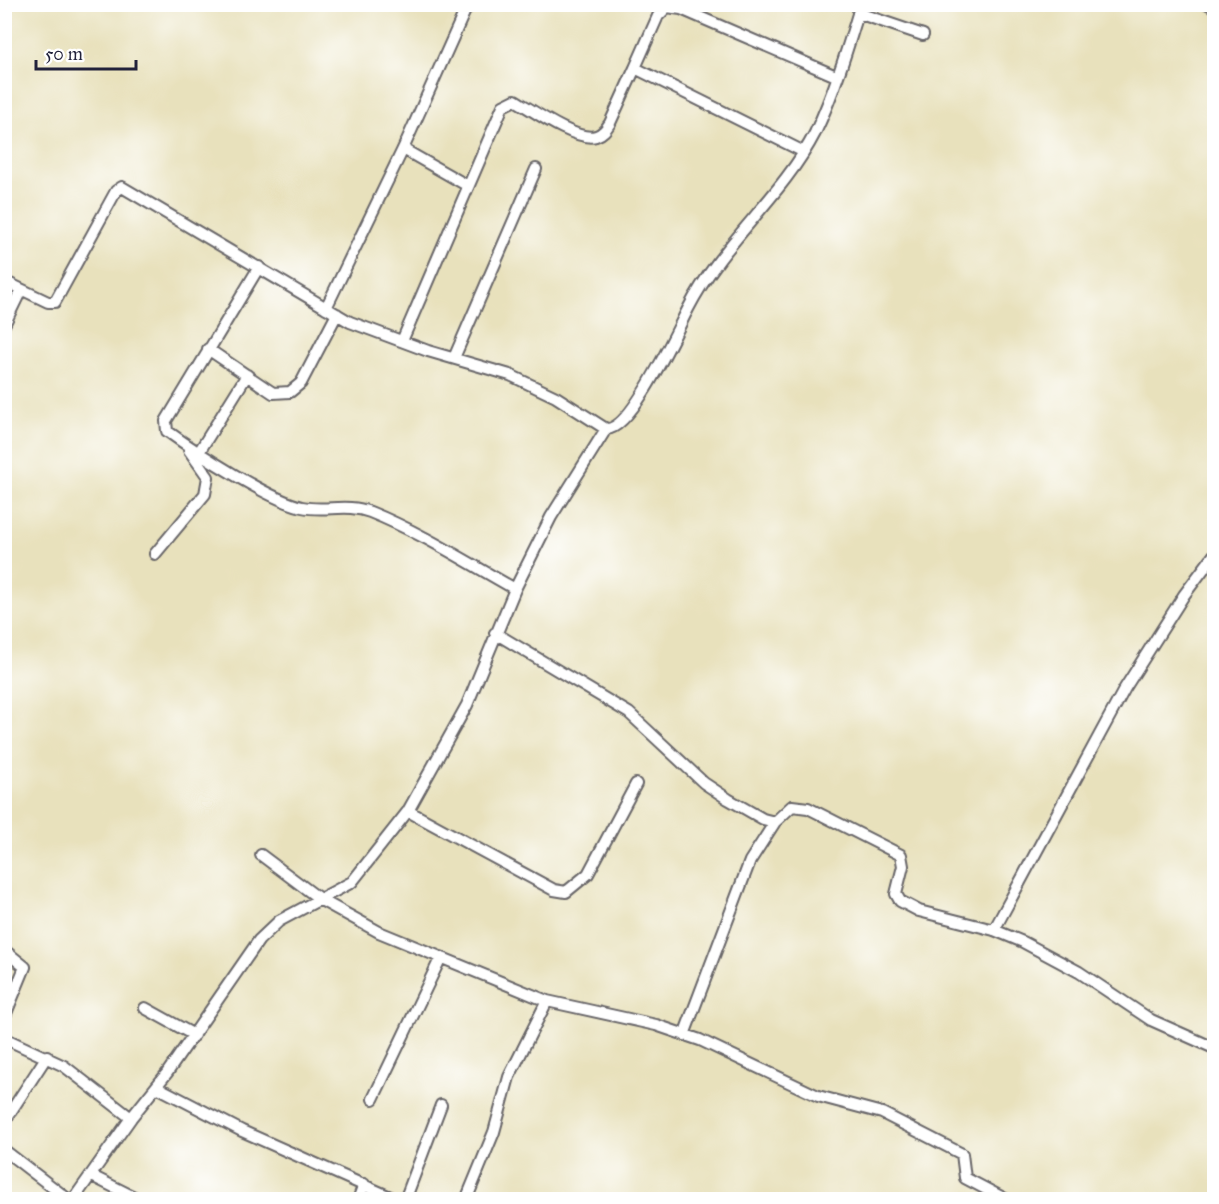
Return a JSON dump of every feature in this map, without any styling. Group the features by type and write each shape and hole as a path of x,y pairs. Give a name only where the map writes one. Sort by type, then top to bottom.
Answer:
{"street":[{"path":"326,308 403,149 468,4"},
{"path":"1208,4 1215,7"},
{"path":"402,341 468,186 507,103 515,100 579,136 597,136 604,132 658,16 667,7 681,9 836,76"},
{"path":"4,1150 71,1200 92,1176 131,1118 157,1087 269,929 352,882 408,811 451,736 515,589 551,517 606,429 618,426 633,407 709,273 804,152 815,131 860,9 923,35"},
{"path":"635,68 804,152"},
{"path":"403,149 468,186"},
{"path":"454,358 536,169"},
{"path":"4,281 48,302 55,302 116,190 122,187 337,314 402,341 532,384 606,429"},
{"path":"259,267 166,421 167,431 199,453 286,502 315,509 354,507 368,511 438,545 515,589"},
{"path":"4,325 21,290"},
{"path":"208,349 273,393 281,394 297,388 337,314"},
{"path":"199,453 247,375"},
{"path":"155,554 205,494 208,477 186,445"},
{"path":"994,930 1125,688 1184,595 1215,555"},
{"path":"495,633 628,713 704,783 736,804 764,819 775,822"},
{"path":"408,811 554,890 566,892 588,874 636,784"},
{"path":"684,1035 750,861 775,822 792,806 808,808 901,855 903,866 896,894 900,901 919,911 994,930 1079,972 1151,1020 1215,1048"},
{"path":"261,855 321,900 379,932 547,1001 584,1011 656,1025 684,1035 818,1096 871,1109 892,1118 962,1154 965,1178 1007,1200"},
{"path":"4,950 25,967 4,1018"},
{"path":"373,1099 441,957"},
{"path":"466,1200 494,1132 509,1077 547,1001"},
{"path":"144,1008 194,1035"},
{"path":"4,1038 47,1056 84,1079 131,1118"},
{"path":"4,1122 47,1056"},
{"path":"157,1087 242,1131 397,1200"},
{"path":"405,1200 441,1105"},
{"path":"92,1176 140,1200"},
{"path":"358,1200 364,1184"}]}
